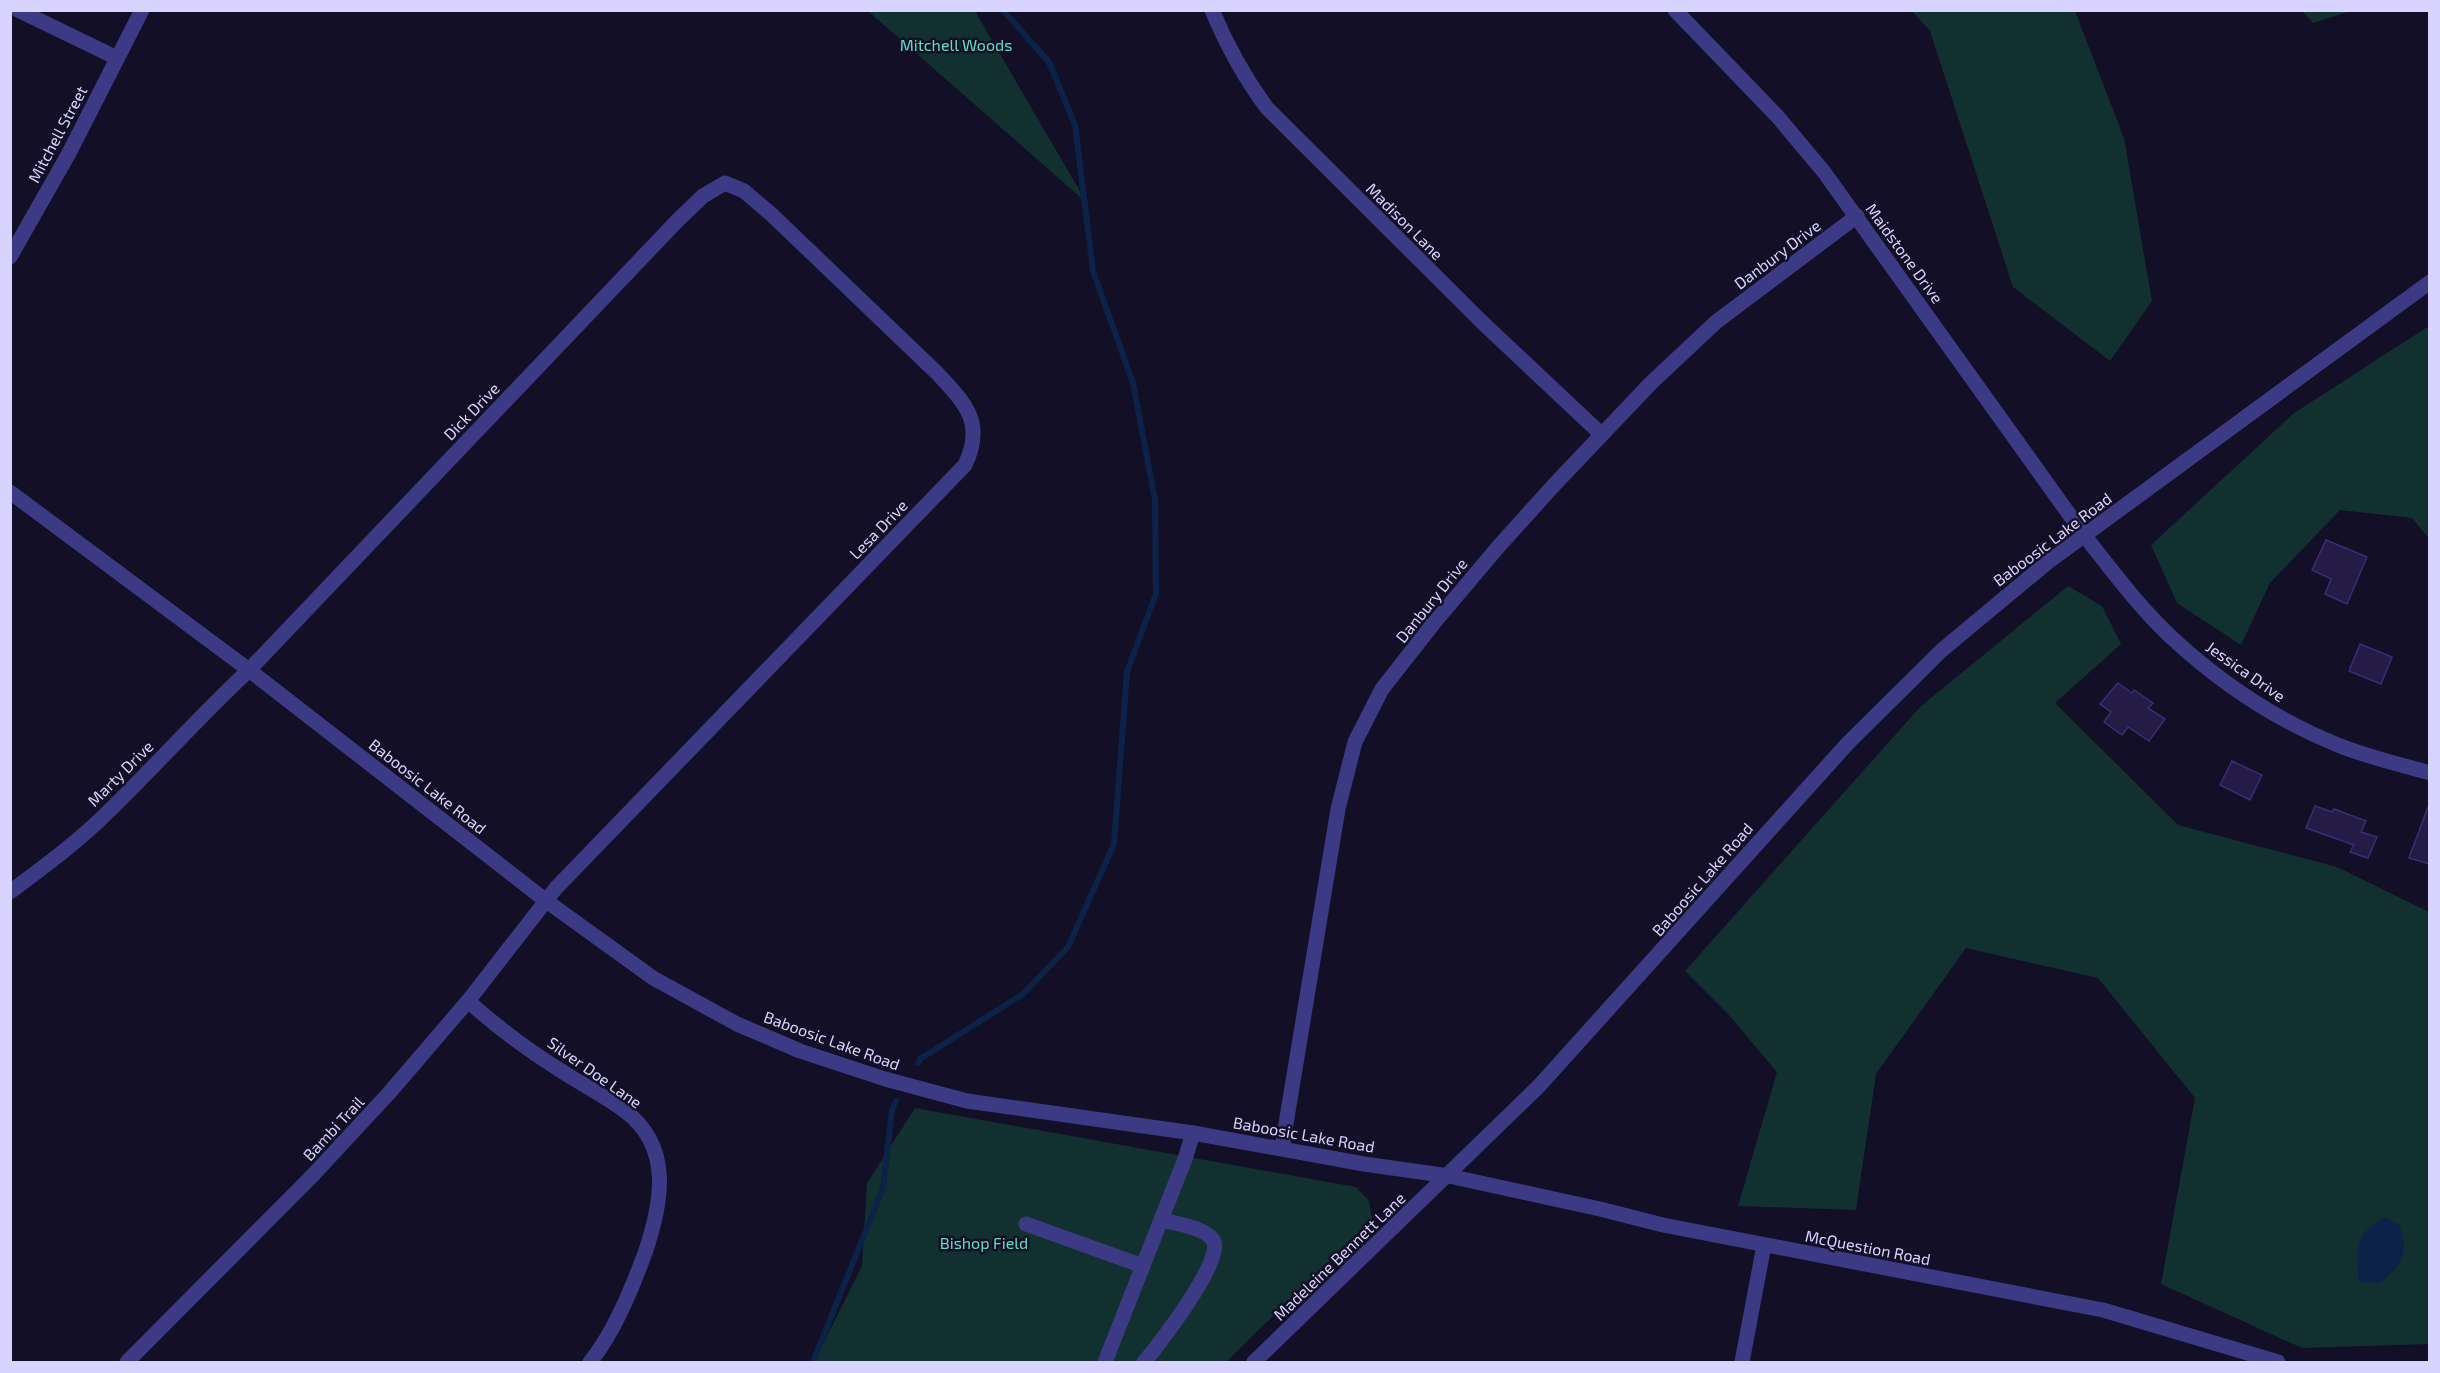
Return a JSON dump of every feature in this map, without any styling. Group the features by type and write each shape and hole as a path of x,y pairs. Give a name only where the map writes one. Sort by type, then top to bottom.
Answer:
{"street":[{"path":"18,10 117,58"},
{"name":"Mitchell Street","path":"10,257 68,154 142,10"},
{"name":"Madison Lane","path":"1212,10 1235,60 1267,108 1484,324 1601,434"},
{"name":"Maidstone Drive","path":"1675,10 1779,117 1857,216 2084,535"},
{"name":"Dick Drive","path":"249,670 677,221 703,196 725,183"},
{"name":"Lesa Drive","path":"545,900 950,481 965,465 972,449 975,434 971,419 953,389 771,214 744,191 725,183"},
{"name":"Danbury Drive","path":"1282,1148 1338,809 1355,742 1382,689 1433,624 1522,520 1601,434 1716,322 1857,216"},
{"name":"Baboosic Lake Road","path":"10,492 249,670 545,900 653,978 737,1024 800,1051 907,1085 967,1101 1193,1133 1364,1164 1449,1176 1592,1030 1758,842 1894,696 1942,650 2003,598 2084,535 2430,282"},
{"name":"Jessica Drive","path":"2084,535 2169,636 2242,694 2280,717 2338,746 2430,773"},
{"name":"Marty Drive","path":"10,892 68,849 109,811 202,714 249,670"},
{"name":"Bambi Trail","path":"126,1362 314,1174 390,1092 468,1001 545,900"},
{"name":"Silver Doe Lane","path":"468,1001 549,1063 626,1112 653,1146 660,1167 660,1190 651,1234 636,1276 607,1336 590,1362"},
{"path":"1106,1362 1162,1220 1193,1133"},
{"name":"McQuestion Road","path":"1449,1176 1764,1245 2103,1310 2278,1362"},
{"name":"Madeleine Bennett Lane","path":"1254,1362 1449,1176"},
{"path":"1144,1362 1166,1336 1212,1262 1215,1246 1212,1239 1201,1232 1162,1220"},
{"path":"1026,1224 1143,1266"},
{"path":"1742,1362 1764,1245"}],"green space":[{"name":"Mitchell Woods","path":"868,11 975,11 1087,203"},
{"path":"1912,11 2075,11 2124,138 2152,301 2110,361 2013,287 1930,31"},
{"path":"2302,11 2351,11 2313,23"},
{"path":"2429,326 2429,539 2412,518 2340,510 2270,583 2241,645 2177,603 2151,545 2294,413"},
{"path":"2068,586 2102,606 2121,644 2055,703 2178,825 2337,867 2429,912 2429,1344 2302,1348 2161,1284 2195,1098 2098,978 1966,948 1876,1074 1856,1210 1738,1206 1777,1072 1728,1014 1685,971 1920,707"},
{"name":"Bishop Field","path":"915,1108 1356,1187 1369,1201 1372,1219 1226,1362 814,1362 862,1266 867,1183"}],"water":[{"path":"2385,1217 2400,1226 2404,1245 2402,1259 2380,1283 2359,1282 2359,1243 2374,1224"}],"building":[{"path":"2326,540 2367,557 2347,604 2325,594 2331,579 2312,570"},
{"path":"2360,644 2392,657 2381,684 2349,671"},
{"path":"2118,683 2132,693 2134,690 2153,703 2148,708 2165,719 2149,741 2128,727 2122,735 2104,722 2111,712 2100,704"},
{"path":"2232,761 2262,775 2250,800 2220,785"},
{"path":"2315,806 2332,812 2334,809 2366,821 2361,832 2377,837 2368,858 2350,852 2354,845 2306,828"},
{"path":"2428,807 2430,807 2430,864 2409,858"}],"waterway":[{"path":"918,1063 920,1059 1023,994 1068,947 1114,844 1127,672 1156,594 1155,500 1133,383 1093,271 1075,125 1049,62 1003,10"},
{"path":"813,1362 883,1188 892,1110 896,1101"}]}
